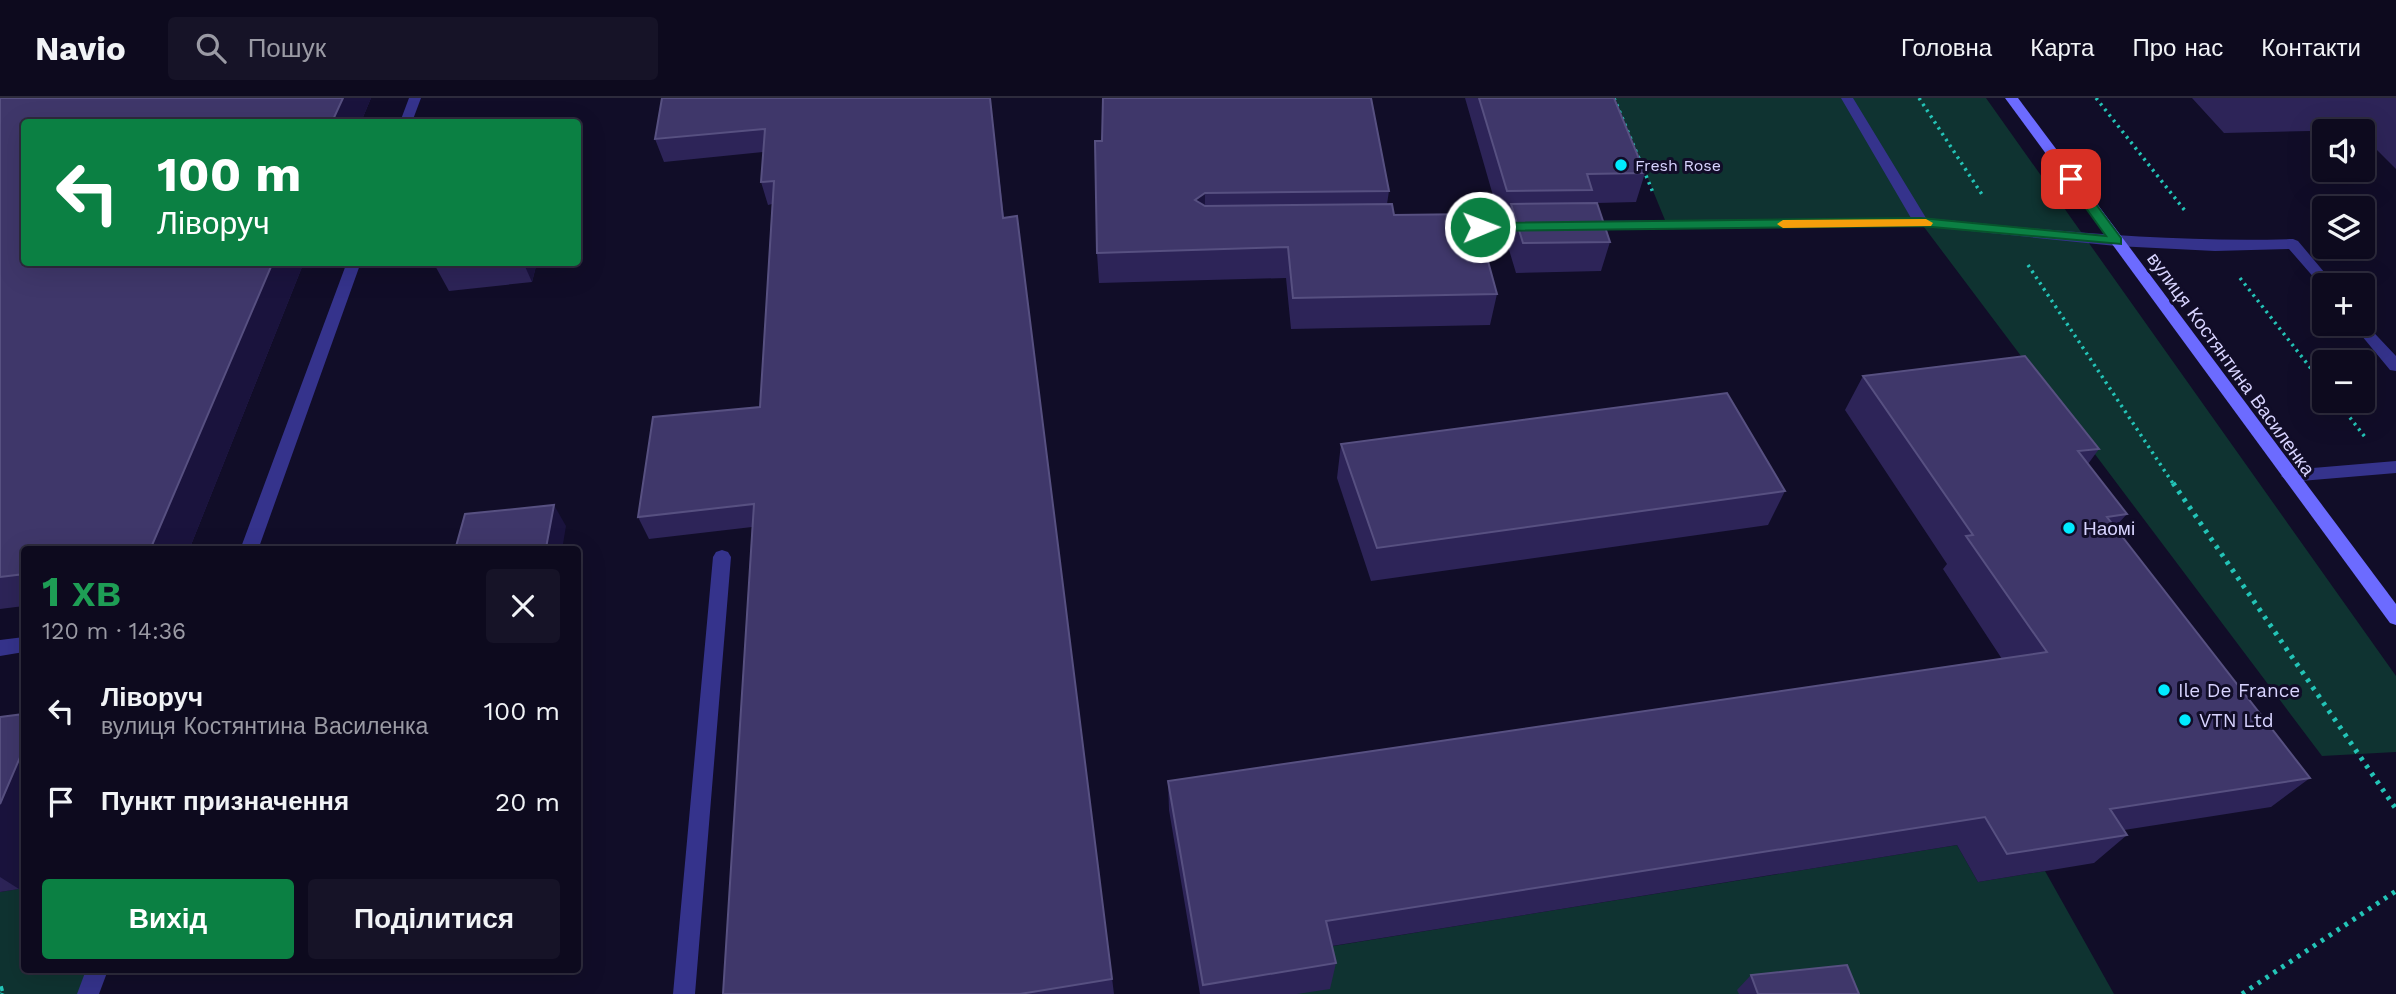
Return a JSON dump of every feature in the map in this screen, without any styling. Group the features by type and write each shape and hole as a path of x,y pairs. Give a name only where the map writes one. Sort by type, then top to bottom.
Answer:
{"street":[{"name":"вулиця Костянтина Василенка","path":"2011,98 2396,618"}],"lane":[{"path":"406,119 415,98"},
{"path":"1847,98 1921,222"},
{"path":"1438,227 1921,222 2116,241 2215,246 2293,244 2318,273"},
{"path":"249,546 353,266"},
{"path":"2370,336 2396,366"},
{"path":"2289,476 2396,467"},
{"path":"684,994 722,557"},
{"path":"0,648 21,645"},
{"path":"88,994 96,973"}],"path":[{"path":"1615,98 1667,225"},
{"path":"1919,98 2109,389 2396,809"},
{"path":"2096,98 2312,370"},
{"path":"2242,994 2396,891"},
{"path":"0,989 4,988 2,994"}],"green space":[{"path":"1615,98 1986,98 2396,676 2396,752 2322,756 1921,223 1667,225"},
{"path":"1957,845 1978,882 2045,871 2114,994 1297,994 1321,948"},
{"path":"21,888 21,973 96,973 88,994 0,994 0,892"}],"building":[{"path":"0,98 343,98 333,119 21,119 21,266 271,266 152,546 21,546 21,574 0,577"},
{"path":"662,98 990,98 1003,218 1017,216 1112,979 1020,994 723,994 754,504 638,517 653,417 760,407 774,181 761,182 765,129 655,139"},
{"path":"1103,98 1371,98 1389,191 1205,193 1195,200 1205,206 1392,204 1394,215 1475,214 1497,294 1293,298 1288,247 1097,253 1095,141 1102,141"},
{"path":"1479,98 1614,98 1645,173 1587,174 1592,190 1507,191"},
{"path":"1597,203 1610,242 1523,243 1511,204"},
{"path":"2025,356 2099,449 2078,451 2127,514 2107,517 2310,778 2110,809 2127,835 2007,854 1985,817 1326,921 1336,963 1203,985 1168,781 2047,652 1966,536 1973,535 1863,376"},
{"path":"1727,393 1785,491 1377,548 1341,444"},
{"path":"554,505 546,546 456,546 465,514"},
{"path":"21,714 21,755 0,804 0,717"},
{"path":"1847,965 1859,994 1758,994 1751,975"}],"slow traffic":[{"path":"1783,224 1926,223"}],"place":[{"name":"Fresh Rose","path":"1621,165"},
{"name":"Наомі","path":"2069,528"},
{"name":"Ile De France","path":"2164,690"},
{"name":"VTN Ltd","path":"2185,720"}],"route":[{"path":"1480,227 1921,222 2116,241 2071,179"}]}
